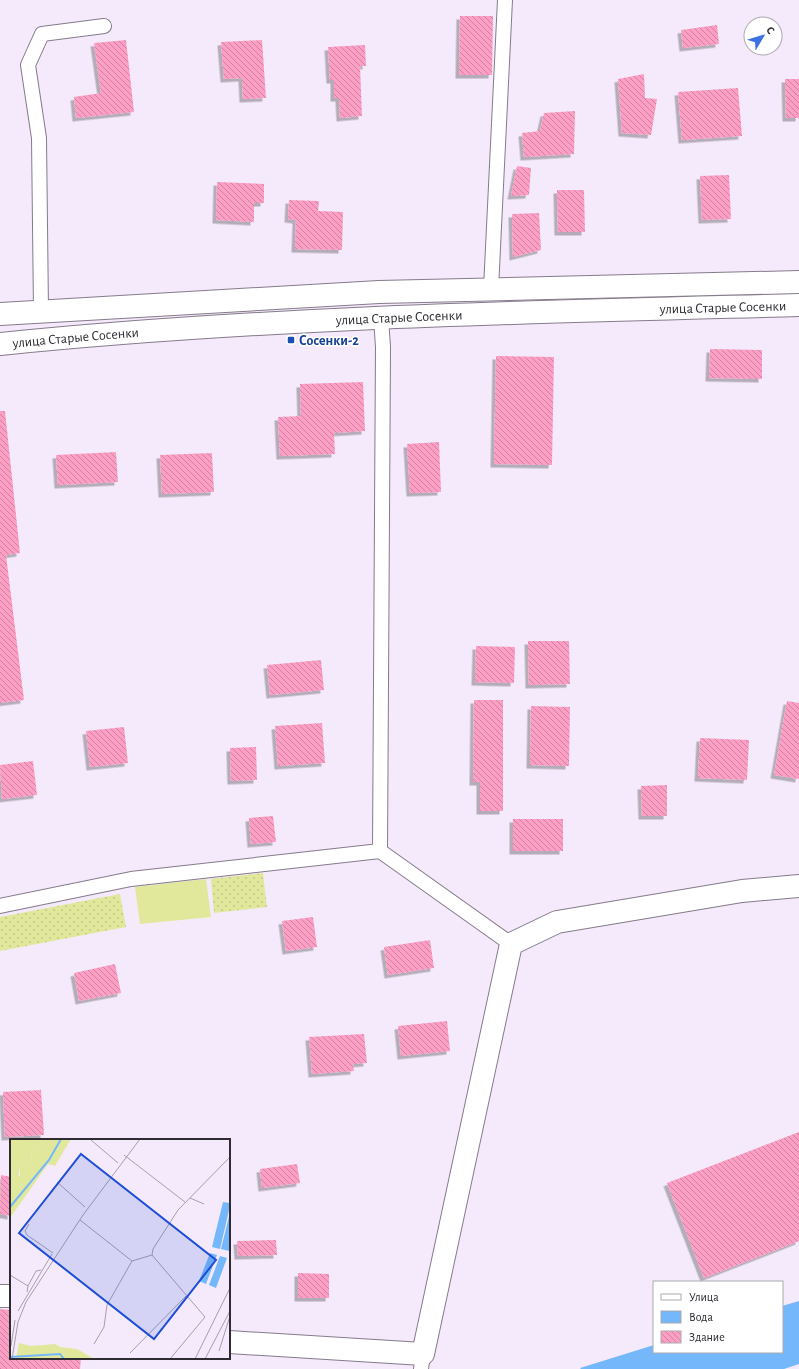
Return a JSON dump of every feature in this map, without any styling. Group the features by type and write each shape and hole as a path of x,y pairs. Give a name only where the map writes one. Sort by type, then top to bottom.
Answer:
{"main road":[{"name":"улица Старые Сосенки","path":"0,314 379,292 799,282"},
{"name":"улица Старые Сосенки","path":"0,344 247,325 483,313 799,305"},
{"path":"230,1342 422,1362 511,944 557,922 742,891 799,886"}],"lane":[{"path":"491,289 505,0"},
{"path":"41,312 39,138 28,65 42,34 104,26"},
{"path":"380,851 383,347 381,318"},
{"path":"0,906 131,878 380,851 511,944"}],"green space":[{"path":"263,873 267,907 214,913 211,879"},
{"path":"206,879 211,917 140,924 135,887"},
{"path":"120,894 126,927 0,951 0,917"}],"water":[{"path":"799,1301 799,1364 784,1369 580,1368 653,1345 653,1353 783,1353 783,1306"}],"building":[{"path":"460,16 493,16 492,75 459,75"},
{"path":"717,25 719,44 683,48 681,30"},
{"path":"126,40 134,112 76,118 74,97 101,93 94,43"},
{"path":"262,40 266,98 243,99 242,78 224,79 221,42"},
{"path":"365,45 366,66 360,66 362,116 340,118 339,98 334,98 334,80 330,80 328,47"},
{"path":"644,74 645,98 657,99 651,135 622,133 618,79"},
{"path":"785,79 799,79 799,118 786,118"},
{"path":"738,88 742,136 682,140 678,92"},
{"path":"575,111 574,154 524,157 522,133 540,131 544,113"},
{"path":"517,166 531,168 529,195 511,196"},
{"path":"729,175 731,219 702,220 700,176"},
{"path":"217,182 264,184 264,203 254,203 254,222 216,220"},
{"path":"557,190 584,190 585,232 558,232"},
{"path":"289,200 319,201 318,211 343,212 342,250 295,249 296,220 288,219"},
{"path":"539,213 541,250 513,257 512,214"},
{"path":"710,349 762,350 762,379 709,378"},
{"path":"496,356 554,357 552,465 494,464"},
{"path":"363,382 365,431 334,433 335,454 280,456 278,417 301,416 300,384"},
{"path":"0,411 5,411 20,553 6,555 24,700 0,703"},
{"path":"439,442 441,492 410,493 407,444"},
{"path":"116,452 118,482 58,485 56,455"},
{"path":"212,453 214,492 162,494 160,455"},
{"path":"528,641 569,641 570,684 529,685"},
{"path":"476,646 515,647 514,683 475,682"},
{"path":"321,660 324,690 270,695 267,665"},
{"path":"474,700 503,700 503,811 480,811 480,782 473,782"},
{"path":"787,701 799,703 799,779 774,775"},
{"path":"531,706 570,707 569,766 530,765"},
{"path":"322,723 325,763 278,766 275,726"},
{"path":"124,727 128,763 90,767 86,731"},
{"path":"700,738 749,740 747,780 698,778"},
{"path":"256,747 257,780 231,781 230,748"},
{"path":"33,761 37,795 2,799 0,765"},
{"path":"667,785 667,816 642,816 641,786"},
{"path":"273,816 276,842 251,844 249,818"},
{"path":"513,819 563,819 563,851 513,851"},
{"path":"313,917 317,947 286,951 282,921"},
{"path":"430,940 434,968 388,975 384,947"},
{"path":"115,964 121,993 79,1001 74,973"},
{"path":"447,1021 450,1051 401,1056 398,1026"},
{"path":"364,1034 367,1063 353,1064 354,1071 312,1074 309,1037"},
{"path":"41,1090 44,1135 5,1137 3,1092"},
{"path":"799,1132 799,1241 704,1278 667,1183"},
{"path":"297,1164 300,1183 262,1188 260,1169"},
{"path":"1,1175 10,1177 10,1216 0,1214"},
{"path":"276,1240 277,1255 238,1256 237,1241"},
{"path":"298,1273 329,1274 329,1298 298,1298"},
{"path":"0,1309 10,1310 10,1359 81,1359 80,1369 0,1369"}],"place":[{"name":"Сосенки-2","path":"291,340"}]}
